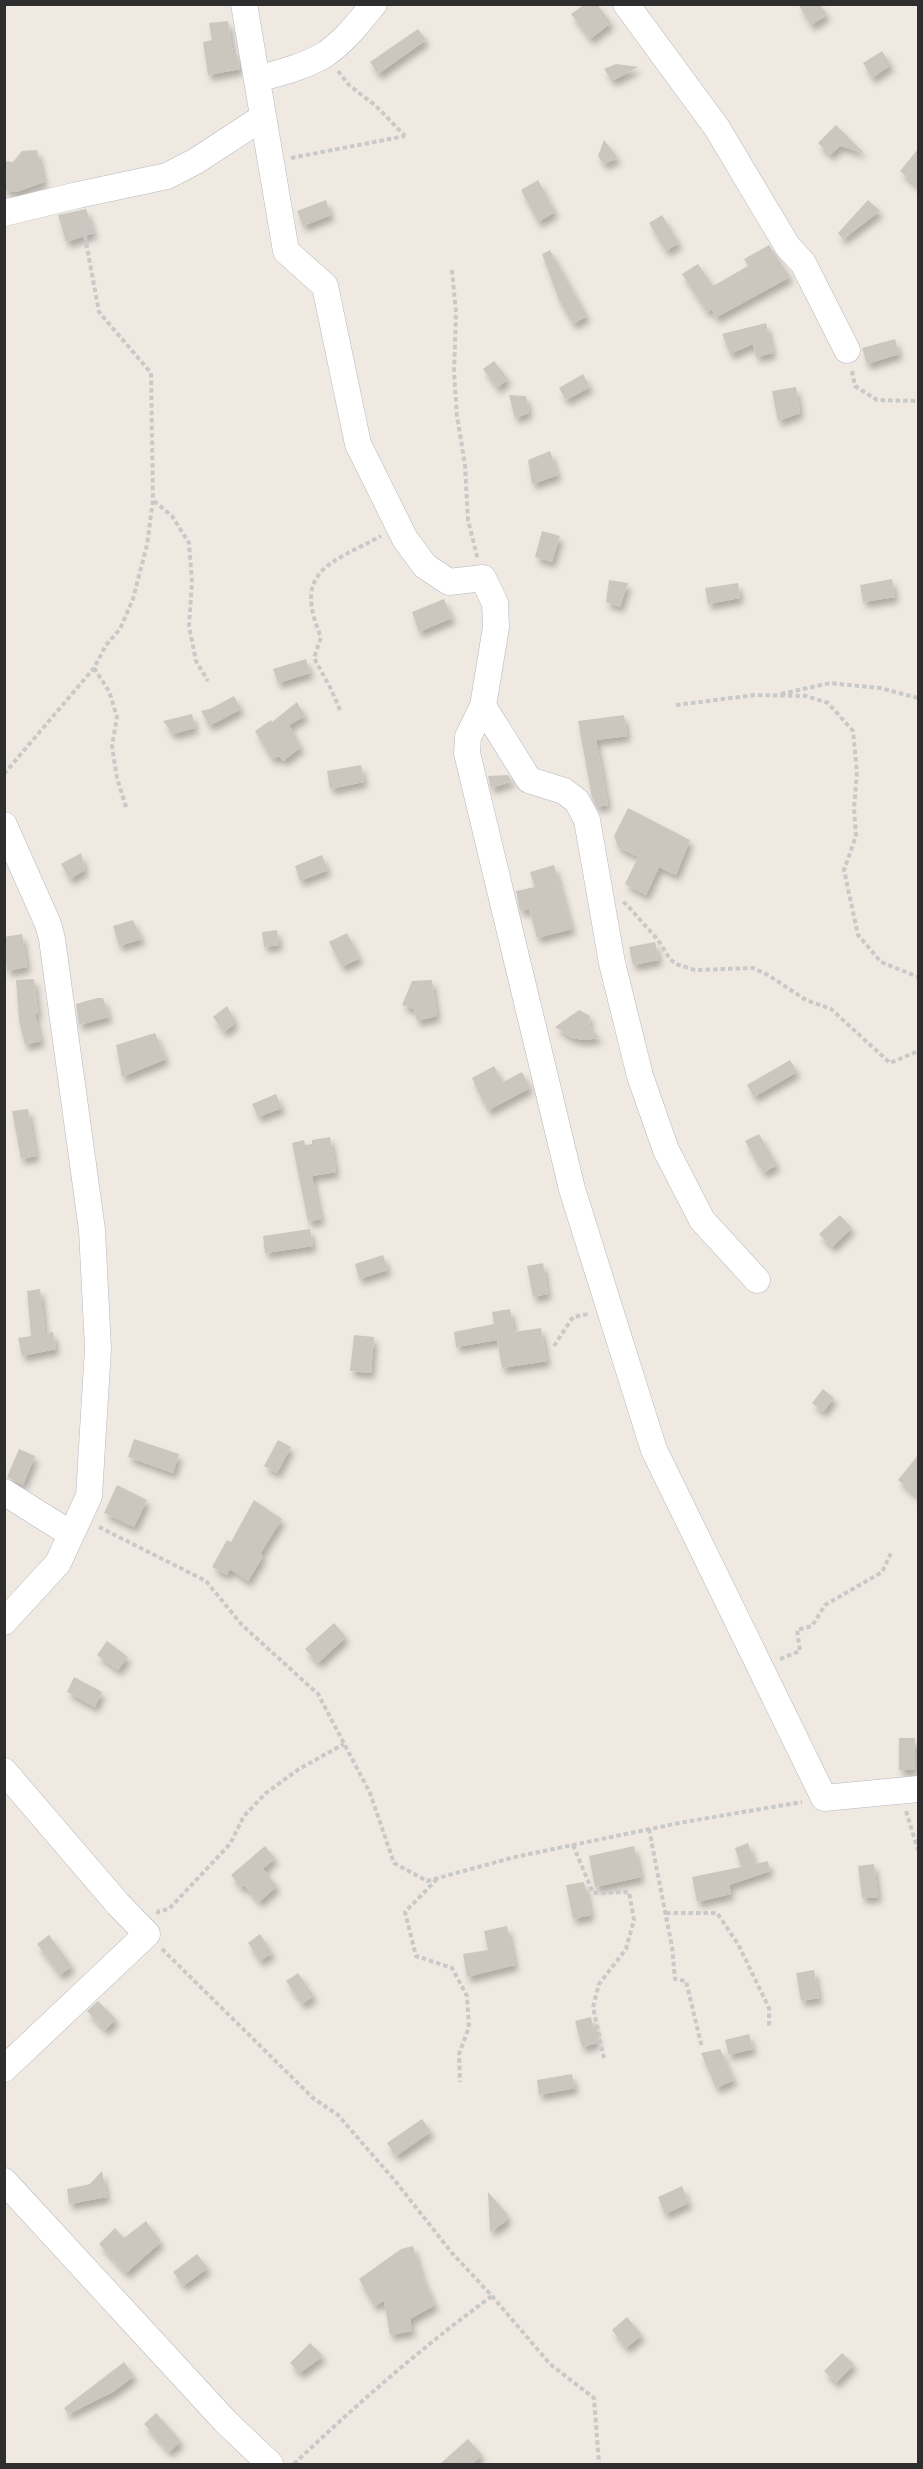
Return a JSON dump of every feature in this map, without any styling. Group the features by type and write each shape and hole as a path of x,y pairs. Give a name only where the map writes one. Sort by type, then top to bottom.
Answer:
{"street":[{"path":"244,4 286,250 325,286 358,444 405,539 425,566 449,582 483,578 495,603 496,627 483,706 468,737 467,753 572,1189 654,1450 824,1798 909,1790"},
{"path":"257,79 324,54 346,35 374,4"},
{"path":"626,4 717,128 781,237 803,263 847,350"},
{"path":"4,213 175,173 263,117"},
{"path":"483,706 529,780 564,791 577,801 587,820 612,963 640,1076 666,1150 702,1220 757,1280"},
{"path":"4,825 48,924 52,939 92,1230 98,1348 89,1496 58,1563 4,1622"},
{"path":"4,1492 75,1526"},
{"path":"4,1771 117,1904 147,1934 4,2068"},
{"path":"4,2181 225,2421 270,2464"}],"path":[{"path":"271,160 314,155 405,136 376,106 349,85 324,54"},
{"path":"4,774 94,668 106,645 120,629 133,599 147,545 153,500 152,373 99,312 78,195"},
{"path":"452,270 456,313 454,372 457,416 465,465 468,520 483,578"},
{"path":"847,350 855,387 877,400 918,401"},
{"path":"153,500 172,516 189,543 192,581 189,626 196,661 208,681"},
{"path":"340,710 314,658 321,637 312,616 311,587 321,569 384,534 397,522"},
{"path":"94,668 109,691 117,717 112,746 117,778 127,810"},
{"path":"774,695 830,683 880,688 918,698"},
{"path":"676,705 755,695 806,696 828,703 853,731 857,772 854,808 856,836 843,870 858,936 881,962 918,977"},
{"path":"599,888 627,904 676,964 695,970 753,968 806,1000 831,1009 890,1063 918,1051"},
{"path":"554,1346 573,1317 593,1312 607,1304"},
{"path":"75,1526 206,1581 242,1625 318,1694 370,1793 393,1863 427,1881 515,1857 649,1829 824,1798"},
{"path":"760,1668 800,1651 797,1630 812,1626 825,1605 882,1572 892,1551"},
{"path":"344,1744 299,1769 266,1793 244,1816 230,1844 169,1909 159,1911 147,1934 313,2098 338,2115 396,2182 452,2253 550,2364 594,2398 599,2464"},
{"path":"909,1790 918,1850"},
{"path":"649,1829 666,1913 675,1979 686,1982 702,2048"},
{"path":"573,1845 592,1893 629,1892 634,1920 626,1949 599,1984 593,2007 604,2058"},
{"path":"438,1878 405,1912 416,1956 452,1968 467,1996 469,2027 459,2054 460,2082"},
{"path":"666,1913 717,1913 738,1944 769,2008 769,2028"},
{"path":"294,2464 395,2371 492,2296"}],"building":[{"path":"585,4 597,4 611,23 590,39 571,14"},
{"path":"798,4 820,4 827,15 811,25"},
{"path":"228,21 233,54 237,53 240,69 208,75 203,42 212,40 209,23"},
{"path":"418,29 426,40 378,74 370,62"},
{"path":"882,51 891,65 872,78 863,63"},
{"path":"616,64 638,67 614,80 604,69"},
{"path":"836,125 864,153 840,146 830,155 818,143"},
{"path":"604,140 618,158 604,164 598,156"},
{"path":"918,149 918,187 900,171"},
{"path":"37,150 44,182 16,192 4,190 4,161 13,162 22,151"},
{"path":"538,180 555,212 538,222 521,190"},
{"path":"326,200 331,215 303,226 297,211"},
{"path":"868,200 880,211 843,239 838,233"},
{"path":"86,209 94,233 66,242 58,215"},
{"path":"662,215 679,243 666,251 649,223"},
{"path":"769,245 790,277 715,318 712,309 707,312 682,274 698,264 713,286 748,266 744,259"},
{"path":"550,250 587,316 573,324 559,300 542,254"},
{"path":"766,323 773,353 756,357 753,344 730,354 722,334"},
{"path":"895,339 899,354 867,364 862,348"},
{"path":"494,361 508,379 497,388 483,369"},
{"path":"583,374 590,387 566,400 559,388"},
{"path":"796,387 800,413 778,421 772,391"},
{"path":"509,395 526,396 529,413 515,418"},
{"path":"550,451 558,475 532,484 528,460"},
{"path":"542,531 560,536 552,562 535,557"},
{"path":"892,579 895,597 863,602 860,585"},
{"path":"609,580 628,583 620,607 606,602"},
{"path":"738,583 740,598 708,604 705,588"},
{"path":"444,599 452,618 419,632 412,612"},
{"path":"306,659 310,673 278,683 273,669"},
{"path":"234,696 241,709 209,725 201,711 210,709"},
{"path":"297,702 305,716 289,725 301,747 283,761 279,756 272,759 255,731 271,720 272,722"},
{"path":"192,714 195,728 173,734 163,721"},
{"path":"624,715 627,736 596,740 608,805 597,807 592,798 578,721"},
{"path":"361,765 364,782 330,789 327,771"},
{"path":"508,775 512,781 491,788 488,776"},
{"path":"628,808 690,840 676,875 659,867 646,895 625,884 638,857 618,847 614,836"},
{"path":"81,853 85,870 70,879 61,864"},
{"path":"322,855 328,870 300,881 295,866"},
{"path":"554,865 572,929 537,938 529,909 520,911 516,891 535,887 530,872"},
{"path":"133,920 142,939 119,946 113,926"},
{"path":"277,930 279,945 264,947 262,932"},
{"path":"347,933 360,958 342,967 329,942"},
{"path":"22,934 27,967 7,971 4,937"},
{"path":"655,942 659,960 633,965 629,947"},
{"path":"34,979 38,1014 35,1014 41,1041 25,1045 19,1021 16,980"},
{"path":"432,980 437,1016 417,1021 414,1009 402,1005 412,981"},
{"path":"103,998 109,1017 79,1025 76,1004"},
{"path":"227,1006 234,1019 234,1024 224,1032 213,1017"},
{"path":"579,1010 590,1016 589,1025 599,1038 584,1040 572,1038 555,1027"},
{"path":"155,1033 166,1059 122,1077 116,1045"},
{"path":"790,1060 797,1072 754,1097 747,1085"},
{"path":"494,1066 503,1082 522,1072 530,1088 487,1111 485,1101 483,1102 472,1078"},
{"path":"276,1094 282,1108 258,1117 252,1104"},
{"path":"28,1109 36,1156 21,1159 12,1111"},
{"path":"759,1134 777,1165 763,1173 745,1141"},
{"path":"330,1137 336,1172 312,1176 321,1219 308,1222 292,1143 304,1140 305,1145 312,1144 312,1140"},
{"path":"840,1215 852,1228 832,1247 819,1234"},
{"path":"310,1229 313,1246 265,1253 263,1236"},
{"path":"383,1255 388,1270 359,1279 355,1264"},
{"path":"543,1263 548,1294 533,1297 527,1266"},
{"path":"40,1289 45,1333 53,1332 56,1349 22,1356 18,1338 31,1336 27,1291"},
{"path":"510,1309 514,1332 541,1328 547,1361 502,1368 497,1340 456,1347 454,1332 494,1324 492,1312"},
{"path":"354,1335 374,1337 371,1373 350,1371"},
{"path":"823,1389 834,1398 823,1412 812,1403"},
{"path":"134,1439 179,1454 173,1473 128,1457"},
{"path":"278,1440 291,1447 277,1473 264,1466"},
{"path":"19,1449 35,1456 23,1485 7,1477"},
{"path":"918,1455 918,1497 898,1480"},
{"path":"117,1485 147,1500 134,1527 104,1513"},
{"path":"254,1500 282,1519 260,1554 263,1556 248,1581 230,1569 227,1575 212,1567 227,1540 231,1542"},
{"path":"334,1623 346,1637 318,1663 305,1649"},
{"path":"107,1641 128,1657 118,1670 97,1655"},
{"path":"74,1677 102,1692 95,1707 67,1692"},
{"path":"899,1738 915,1738 914,1770 899,1770"},
{"path":"748,1843 755,1864 768,1861 770,1871 729,1885 731,1894 697,1902 692,1877 741,1867 735,1848"},
{"path":"265,1846 275,1858 263,1869 277,1886 259,1902 244,1885 241,1888 231,1875"},
{"path":"634,1846 641,1877 595,1887 589,1856"},
{"path":"874,1864 878,1897 862,1898 858,1866"},
{"path":"584,1882 591,1915 573,1919 566,1885"},
{"path":"507,1926 515,1965 467,1977 463,1954 488,1950 484,1931"},
{"path":"260,1934 272,1953 260,1961 248,1943"},
{"path":"49,1935 72,1966 60,1975 37,1944"},
{"path":"814,1970 819,1998 801,2001 796,1973"},
{"path":"298,1973 314,1996 302,2004 286,1981"},
{"path":"98,2001 116,2019 105,2030 87,2011"},
{"path":"591,2017 597,2043 582,2047 575,2021"},
{"path":"749,2034 753,2049 729,2055 725,2040"},
{"path":"720,2049 734,2080 716,2088 701,2053"},
{"path":"572,2074 575,2088 539,2095 537,2080"},
{"path":"422,2119 431,2132 396,2156 387,2143"},
{"path":"102,2171 107,2197 69,2204 67,2189 90,2184"},
{"path":"682,2186 689,2203 665,2214 658,2197"},
{"path":"488,2192 508,2215 505,2222 490,2232"},
{"path":"146,2221 161,2242 126,2273 99,2244 115,2228 124,2238"},
{"path":"413,2246 422,2276 435,2305 410,2319 412,2331 390,2335 384,2301 374,2306 359,2279 401,2249"},
{"path":"197,2254 208,2268 183,2286 173,2272"},
{"path":"627,2317 642,2335 626,2348 612,2330"},
{"path":"310,2343 323,2356 300,2373 290,2363"},
{"path":"842,2353 854,2364 836,2383 824,2371"},
{"path":"124,2362 134,2376 113,2392 68,2414 64,2408"},
{"path":"156,2413 181,2441 169,2452 144,2424"},
{"path":"468,2439 482,2455 472,2464 440,2464"}]}
